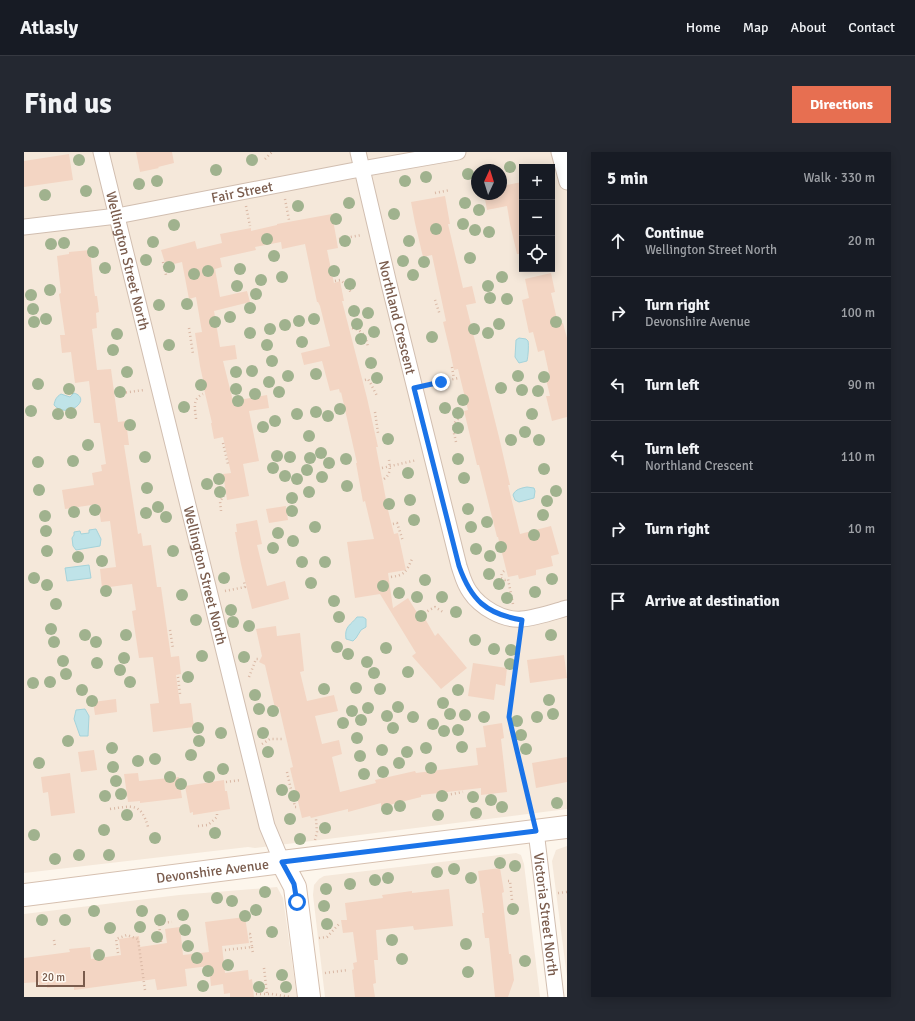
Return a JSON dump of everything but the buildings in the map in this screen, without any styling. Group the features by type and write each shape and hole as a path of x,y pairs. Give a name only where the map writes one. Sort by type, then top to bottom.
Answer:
{"main road":[{"name":"Devonshire Avenue","path":"24,895 567,827"},
{"name":"Wellington Street North","path":"282,862 296,887 309,996"}],"street":[{"name":"Wellington Street North","path":"101,152 267,826 282,862"},
{"name":"Northland Crescent","path":"358,152 414,388 463,579 469,591 478,601 504,617 516,619"},
{"name":"Fair Street","path":"24,227 117,216 458,152"},
{"path":"559,152 567,182"},
{"path":"516,619 567,608"},
{"name":"Victoria Street North","path":"536,831 556,997"}],"path":[{"path":"265,159 272,152"},
{"path":"436,193 450,190"},
{"path":"284,197 289,220"},
{"path":"246,204 250,226"},
{"path":"339,239 365,235"},
{"path":"163,262 166,275"},
{"path":"335,281 340,280 344,282 351,293"},
{"path":"435,300 440,315"},
{"path":"189,328 193,354"},
{"path":"352,328 358,329 363,333 368,347"},
{"path":"414,388 456,378 452,367"},
{"path":"365,380 368,379 376,396"},
{"path":"122,393 146,390"},
{"path":"196,419 195,400 197,396 203,394"},
{"path":"375,412 377,434"},
{"path":"456,442 453,426 455,421 463,415"},
{"path":"223,443 228,464"},
{"path":"384,479 390,472 389,460"},
{"path":"382,468 418,460"},
{"path":"221,511 220,501 224,496"},
{"path":"393,524 397,523 403,541"},
{"path":"390,577 403,574 407,570 412,559"},
{"path":"504,571 501,578 508,580 516,619 509,717 536,831"},
{"path":"222,592 245,587 244,581"},
{"path":"420,613 424,613 435,607 442,612"},
{"path":"170,630 173,649"},
{"path":"249,677 256,659 259,659"},
{"path":"178,677 180,694"},
{"path":"260,745 270,739 282,739"},
{"path":"287,772 295,807 298,807"},
{"path":"226,782 243,780"},
{"path":"447,795 463,792"},
{"path":"136,808 138,803"},
{"path":"110,809 129,806 138,808 144,815 148,827"},
{"path":"198,826 208,825 217,817 217,813"},
{"path":"314,842 317,832 316,819"},
{"path":"508,881 510,881 512,900"},
{"path":"555,893 567,892"},
{"path":"161,942 159,923 172,922"},
{"path":"317,939 327,937 339,924"},
{"path":"248,934 250,934 253,954"},
{"path":"118,953 116,939 126,935 138,939 145,990"},
{"path":"54,940 55,946"},
{"path":"225,950 252,947"},
{"path":"264,968 267,994"},
{"path":"321,973 348,970"},
{"path":"256,994 291,997 309,996"}],"shaded area":[{"path":"24,152 567,152 567,809 255,848 248,847 24,873"},
{"path":"567,846 567,977 552,861 556,850"},
{"path":"516,853 521,855 524,864 540,997 325,997 313,895 314,885 319,879 324,876"},
{"path":"277,887 283,898 297,997 24,997 24,914 179,895"}],"water":[{"path":"519,338 526,339 528,341 528,354 527,361 519,363 515,357 516,340"},
{"path":"74,393 79,396 81,400 76,407 65,410 59,409 54,405 56,399 61,394 70,397"},
{"path":"527,487 534,488 534,498 519,502 515,500 513,495 515,491"},
{"path":"96,529 101,539 100,546 76,550 73,546 72,538 74,532 80,531 81,534 89,533 89,530"},
{"path":"89,565 91,578 67,581 65,568"},
{"path":"357,617 363,617 366,619 366,627 361,630 353,641 346,639 346,631 348,626"},
{"path":"85,709 89,716 88,736 80,736 74,719 76,710"}],"route":[{"path":"297,902 296,887 282,862 536,831 509,717 522,620 504,617 489,609 478,601 469,591 463,579 414,388 441,382"}]}
